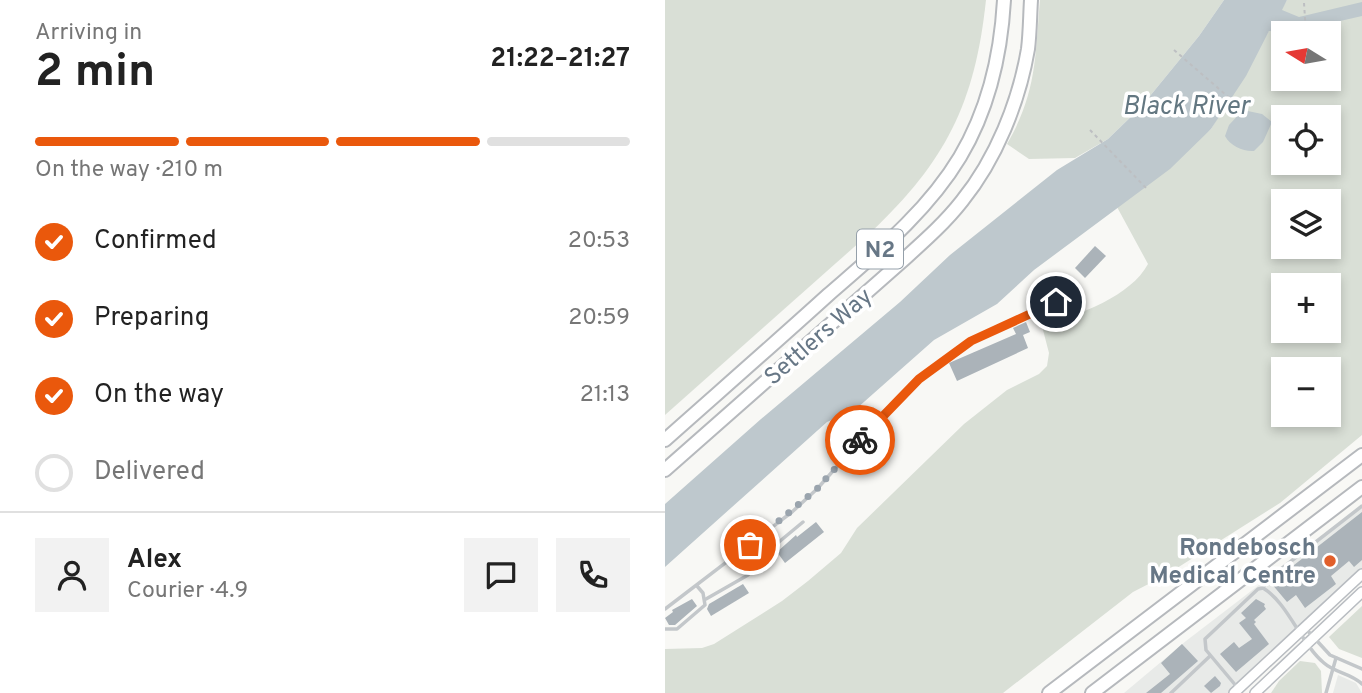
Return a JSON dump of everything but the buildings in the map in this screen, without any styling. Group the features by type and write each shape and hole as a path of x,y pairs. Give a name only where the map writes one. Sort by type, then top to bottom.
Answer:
{"highway":[{"name":"Settlers Way","path":"665,440 877,252 942,184 961,156 991,85 1001,38 1004,0"},
{"name":"Settlers Way","path":"665,470 901,262 963,201 985,167 1018,93 1028,47 1031,0"},
{"path":"1049,693 1361,456"},
{"path":"1092,693 1362,487"}],"main road":[{"path":"1236,691 1362,574"},
{"path":"1255,693 1362,592"}],"lane":[{"path":"665,609 768,532 817,489 888,409 919,379 980,335 1056,302"},
{"path":"1236,691 1210,655 1205,644 1208,634 1258,589 1263,588 1268,579 1362,506"},
{"path":"665,629 677,629 701,611 706,599 748,575 762,556 803,522"},
{"path":"697,585 706,599"},
{"path":"1263,588 1310,640 1322,662 1350,675 1362,684"},
{"path":"1301,629 1310,640 1336,658 1362,669"},
{"path":"1171,693 1210,655"},
{"path":"1326,693 1336,658"}],"path":[{"path":"1304,3 1305,21"},
{"path":"1174,50 1233,101"},
{"path":"1090,130 1148,190"}],"shaded area":[{"path":"665,0 986,0 981,37 965,100 953,128 919,180 871,232 665,415"},
{"path":"1040,0 1224,0 1199,36 1141,107 1108,139 1075,158 1029,159 1007,144 1024,108 1033,74"},
{"path":"1287,0 1362,0 1362,435 1280,503 1166,575 1133,592 1003,693 665,693 665,649 702,648 714,644 782,601 808,581 841,553 857,528 964,424 1007,390 1039,374 1047,366 1049,353 1043,330 1046,324 1103,303 1130,286 1148,264 1117,207 1211,129 1271,27 1271,91 1341,91 1341,21 1275,21"},
{"path":"1362,506 1362,574 1234,693 1124,693 1186,641"},
{"path":"1362,606 1362,658 1339,649 1329,637"},
{"path":"1300,661 1315,663 1321,671 1322,693 1271,693 1279,681"},
{"path":"1338,675 1356,683 1362,693 1333,693"}],"water":[{"name":"Black River","path":"1224,0 1287,0 1282,10 1299,17 1362,2 1362,16 1340,21 1271,21 1271,31 1246,76 1211,129 1170,169 1034,270 997,304 934,340 856,409 827,422 665,567 665,504 900,302 950,255 1057,170 1108,139 1141,107 1199,36"},
{"path":"1243,110 1262,114 1271,121 1263,142 1254,151 1238,148 1230,143 1225,136 1229,125"}],"way so far":[{"path":"750,545 817,489 860,440"}],"place":[{"name":"Rondebosch Medical Centre","path":"1330,561"}],"route":[{"path":"860,440 907,389 971,341 1056,302"}]}
